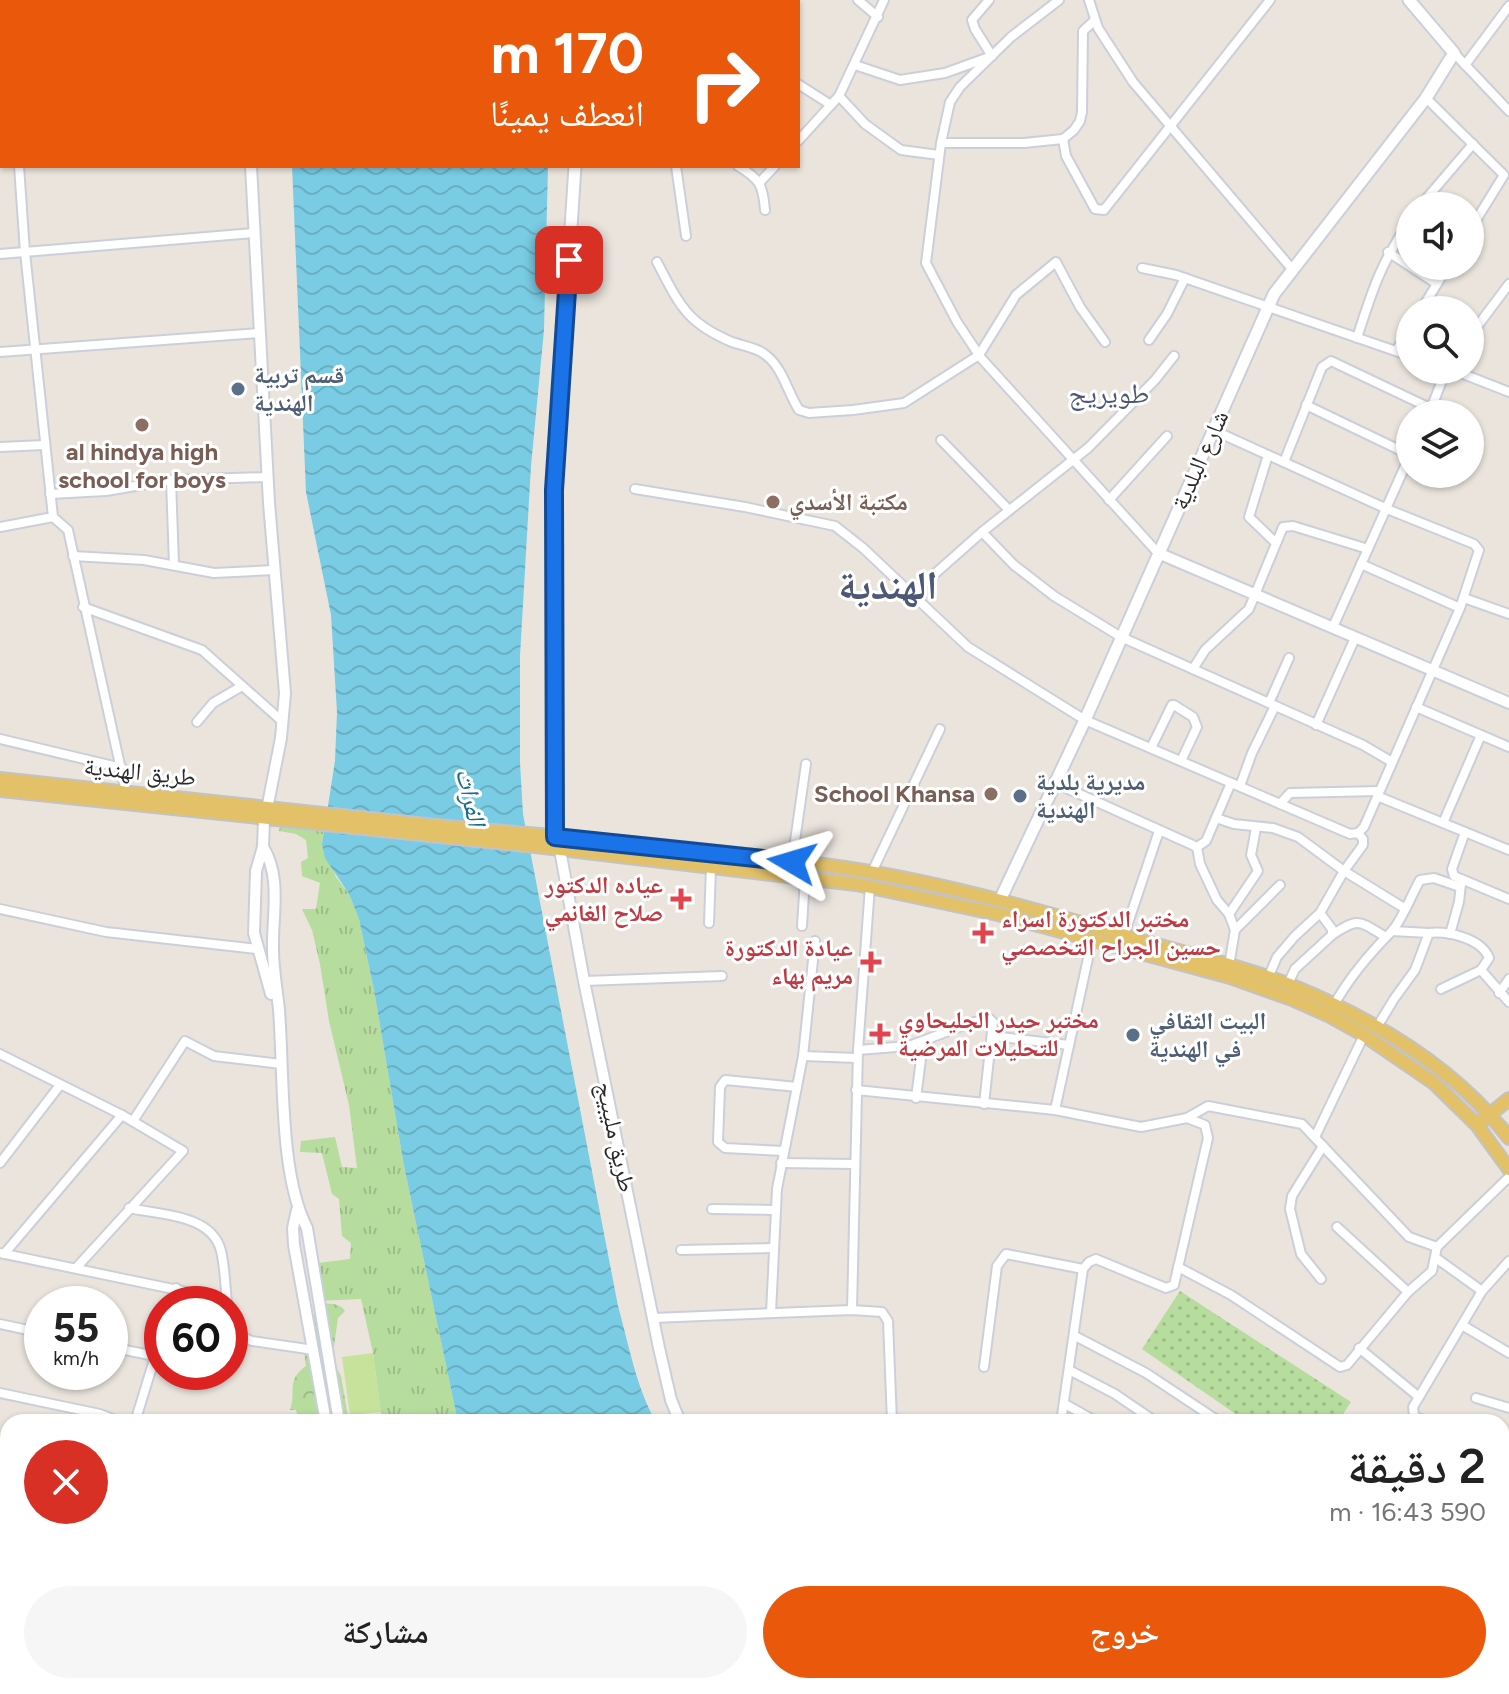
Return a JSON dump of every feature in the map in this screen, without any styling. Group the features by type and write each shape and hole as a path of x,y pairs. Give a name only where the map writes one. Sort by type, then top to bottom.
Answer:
{"main road":[{"path":"1409,0 1454,53"},
{"name":"شارع البلدية","path":"1000,900 1085,720 1274,294 1426,98 1454,53"},
{"path":"558,844 554,490 575,168"},
{"name":"طريق الهندية","path":"0,779 126,792 270,815"},
{"name":"طريق الهندية","path":"0,790 270,815"},
{"path":"270,815 534,841 870,886 998,914 1230,977 1292,999 1364,1035 1405,1061 1446,1094 1477,1125 1509,1169"},
{"path":"558,844 792,862 872,872 1000,900 1288,984 1377,1027 1457,1081 1491,1114 1509,1138"},
{"path":"1446,1094 1455,1088 1457,1081"},
{"path":"1477,1125 1509,1099"}],"street":[{"path":"858,0 878,17"},
{"path":"800,138 839,96 884,0"},
{"path":"989,0 972,20 992,56"},
{"path":"1059,0 1011,37 960,87 950,102 939,155 926,263 957,322 979,355 1158,553 1509,703"},
{"path":"1089,0 1095,20 1110,48 1133,82 1292,269"},
{"path":"1063,139 1066,156 1095,209 1104,210 1270,0"},
{"path":"1465,65 1509,6 1504,0"},
{"path":"1499,19 1509,22"},
{"path":"941,143 1024,143 1063,139 1070,135 1080,121 1083,31 1095,20"},
{"path":"1454,53 1509,111"},
{"path":"855,65 900,80 945,73 992,56"},
{"path":"800,85 831,105"},
{"path":"839,96 865,124 901,150 939,155"},
{"path":"1426,98 1506,177 1484,209"},
{"path":"1432,192 1473,144"},
{"path":"19,168 53,517"},
{"path":"251,168 274,570 285,693 270,815 256,871 254,933 278,1025"},
{"path":"676,168 686,236"},
{"path":"740,168 763,189 765,210"},
{"path":"759,183 773,168"},
{"path":"0,254 254,233"},
{"path":"1357,338 1374,285 1396,241"},
{"path":"1388,252 1437,284"},
{"path":"657,262 682,308 695,323 712,334 769,357 782,374 799,410 809,413 904,403 979,355 1016,295 1056,262 1080,307 1105,342"},
{"path":"1142,268 1185,278 1396,351"},
{"path":"1149,340 1167,314 1185,278"},
{"path":"1430,296 1439,280"},
{"path":"1484,317 1509,284"},
{"path":"0,352 260,333"},
{"path":"912,594 982,532 1088,448 1155,380 1174,356"},
{"path":"1284,462 1322,367 1331,361 1408,400"},
{"path":"1484,382 1509,392"},
{"path":"1306,405 1396,448"},
{"path":"635,489 835,526 863,548 968,647 1085,720 1350,834 1358,833 1364,827 1460,608 1479,550 1474,544 1387,509 1213,430"},
{"path":"1109,500 1167,436"},
{"path":"941,440 1009,510"},
{"path":"0,447 44,445"},
{"path":"1268,455 1249,517 1276,543"},
{"path":"50,494 106,491 171,480 268,477"},
{"path":"171,480 174,565"},
{"path":"1333,627 1396,488"},
{"path":"0,527 53,517 68,530 126,792"},
{"path":"1193,669 1205,650 1249,609 1283,527 1288,525 1368,549"},
{"path":"982,532 1014,565 1054,596 1121,637 1392,762"},
{"path":"73,556 144,560 214,573 274,570"},
{"path":"1361,564 1460,608"},
{"path":"1464,598 1509,614"},
{"path":"83,607 202,650 283,722"},
{"path":"1316,725 1355,638"},
{"path":"1197,847 1206,841 1252,753 1289,658"},
{"path":"197,722 213,703 242,686"},
{"path":"1151,748 1174,705 1193,717 1197,727 1181,761"},
{"path":"1416,707 1509,747"},
{"path":"872,872 940,729"},
{"path":"1443,823 1481,735"},
{"path":"0,739 122,768"},
{"path":"792,862 806,764"},
{"path":"1055,783 1197,847"},
{"path":"1280,804 1290,793 1378,794 1465,832 1508,846"},
{"path":"1216,818 1256,828 1273,828 1298,837 1344,871 1404,908"},
{"path":"1229,914 1258,871 1251,855 1256,828"},
{"path":"1124,935 1159,831"},
{"path":"1461,883 1452,869 1465,832"},
{"path":"1268,978 1277,957 1320,913 1363,845 1358,833"},
{"name":"طريق مليبيج","path":"558,844 653,1318 677,1414"},
{"path":"263,847 274,872 273,955 286,1133 297,1210 293,1228 294,1245 325,1414"},
{"path":"1197,847 1200,864 1235,930 1229,966"},
{"path":"709,923 711,867"},
{"path":"802,926 805,878"},
{"path":"1334,1005 1348,980 1371,957 1388,933 1420,880 1434,878 1461,883 1509,899"},
{"path":"1450,934 1461,883"},
{"path":"1235,930 1280,885"},
{"path":"852,1310 856,1090 870,886"},
{"path":"0,909 106,932 257,949"},
{"path":"1320,913 1332,929 1332,935"},
{"path":"1288,984 1295,969 1332,935 1359,921 1388,933 1450,934 1475,943 1486,951 1489,958 1481,970 1441,989"},
{"path":"1377,1027 1415,970 1429,933"},
{"path":"1055,1110 1092,940"},
{"path":"771,1313 775,1210 781,1163 803,1056 815,941"},
{"path":"1481,970 1509,1002"},
{"path":"584,981 722,976"},
{"path":"1499,993 1509,979"},
{"path":"803,1056 858,1054 923,1043 985,1018 993,1022 984,1104"},
{"path":"1315,1137 1364,1035"},
{"path":"992,1036 1069,1045"},
{"path":"133,1121 185,1041 214,1056 281,1064"},
{"path":"916,1098 923,1043"},
{"path":"0,1054 122,1115 183,1151 76,1268"},
{"path":"784,1151 725,1148 718,1142 720,1087 725,1080 797,1087"},
{"path":"0,1163 60,1085"},
{"path":"856,1090 1055,1110 1141,1127 1187,1118 1208,1106 1302,1124 1409,1237 1437,1247"},
{"path":"122,1115 2,1253 166,1286"},
{"path":"1063,1414 1083,1269 1089,1262 1096,1259 1166,1288 1174,1285 1208,1138 1205,1125 1187,1118"},
{"path":"1321,1279 1301,1254 1290,1209 1292,1196 1323,1146"},
{"path":"781,1163 855,1164"},
{"path":"1178,1267 1231,1295 1340,1367 1347,1365 1408,1292 1432,1271 1437,1247 1509,1177"},
{"path":"129,1208 198,1223 212,1232 220,1249 225,1286"},
{"path":"712,1209 775,1210"},
{"path":"297,1210 307,1228 338,1414"},
{"path":"1337,1227 1408,1292"},
{"path":"681,1250 773,1248"},
{"path":"984,1367 1000,1259 1006,1254 1083,1269"},
{"path":"1436,1258 1482,1291"},
{"path":"1415,1414 1412,1412 1419,1397 1482,1291 1509,1261"},
{"path":"653,1318 852,1310 882,1312 888,1321 892,1414"},
{"path":"0,1324 24,1329"},
{"path":"1462,1325 1509,1353"},
{"path":"1075,1336 1146,1373 1208,1414"},
{"path":"248,1339 314,1350"},
{"path":"1359,1348 1419,1397"},
{"path":"1071,1371 1115,1394 1144,1414"},
{"path":"137,1414 145,1390"},
{"path":"0,1393 100,1414"},
{"path":"1476,1398 1509,1408"},
{"path":"1065,1404 1083,1414"}],"green space":[{"path":"280,826 324,832 322,844 359,919 404,1166 456,1414 381,1414 373,1353 361,1299 316,1301 310,1264 350,1259 351,1243 342,1236 339,1199 332,1194 322,1153 300,1152 301,1141 335,1137 342,1167 357,1168 349,1105 329,1021 320,964 312,930 302,909 316,909 320,883 302,876 301,862 308,858 306,840 296,834 279,831"},
{"path":"1180,1291 1351,1402 1343,1414 1235,1414 1142,1349"},
{"path":"316,1305 337,1305 345,1311 338,1318 332,1360 341,1376 348,1414 297,1414 296,1410 290,1410 294,1382 306,1366 304,1352 319,1351 312,1325"},
{"path":"373,1353 381,1412 350,1414 342,1357"}],"water":[{"name":"الفرات","path":"292,168 548,168 544,330 531,466 520,656 523,814 618,1306 638,1380 652,1414 456,1414 404,1166 359,919 349,894 325,858 322,844 335,761 337,712 331,615 306,492"}],"place":[{"name":"قسم تربية الهندية","path":"238,389"},
{"name":"al hindya high school for boys","path":"142,425"},
{"name":"مكتبة الأسدي","path":"773,502"},
{"name":"School Khansa","path":"991,794"},
{"name":"مديرية بلدية الهندية","path":"1020,796"},
{"name":"عياده الدكتور صلاح الغانمي","path":"681,899"},
{"name":"مختبر الدكتورة اسراء حسين الجراح التخصصي","path":"983,933"},
{"name":"عيادة الدكتورة مريم بهاء","path":"871,962"},
{"name":"مختبر حيدر الجليحاوي للتحليلات المرضية","path":"880,1034"},
{"name":"البيت الثقافي في الهندية","path":"1133,1035"}],"district":[{"name":"طويريج","path":"1109,393"},
{"name":"الهندية","path":"888,585"}],"route":[{"path":"569,260 554,490 555,837 792,862"}]}
